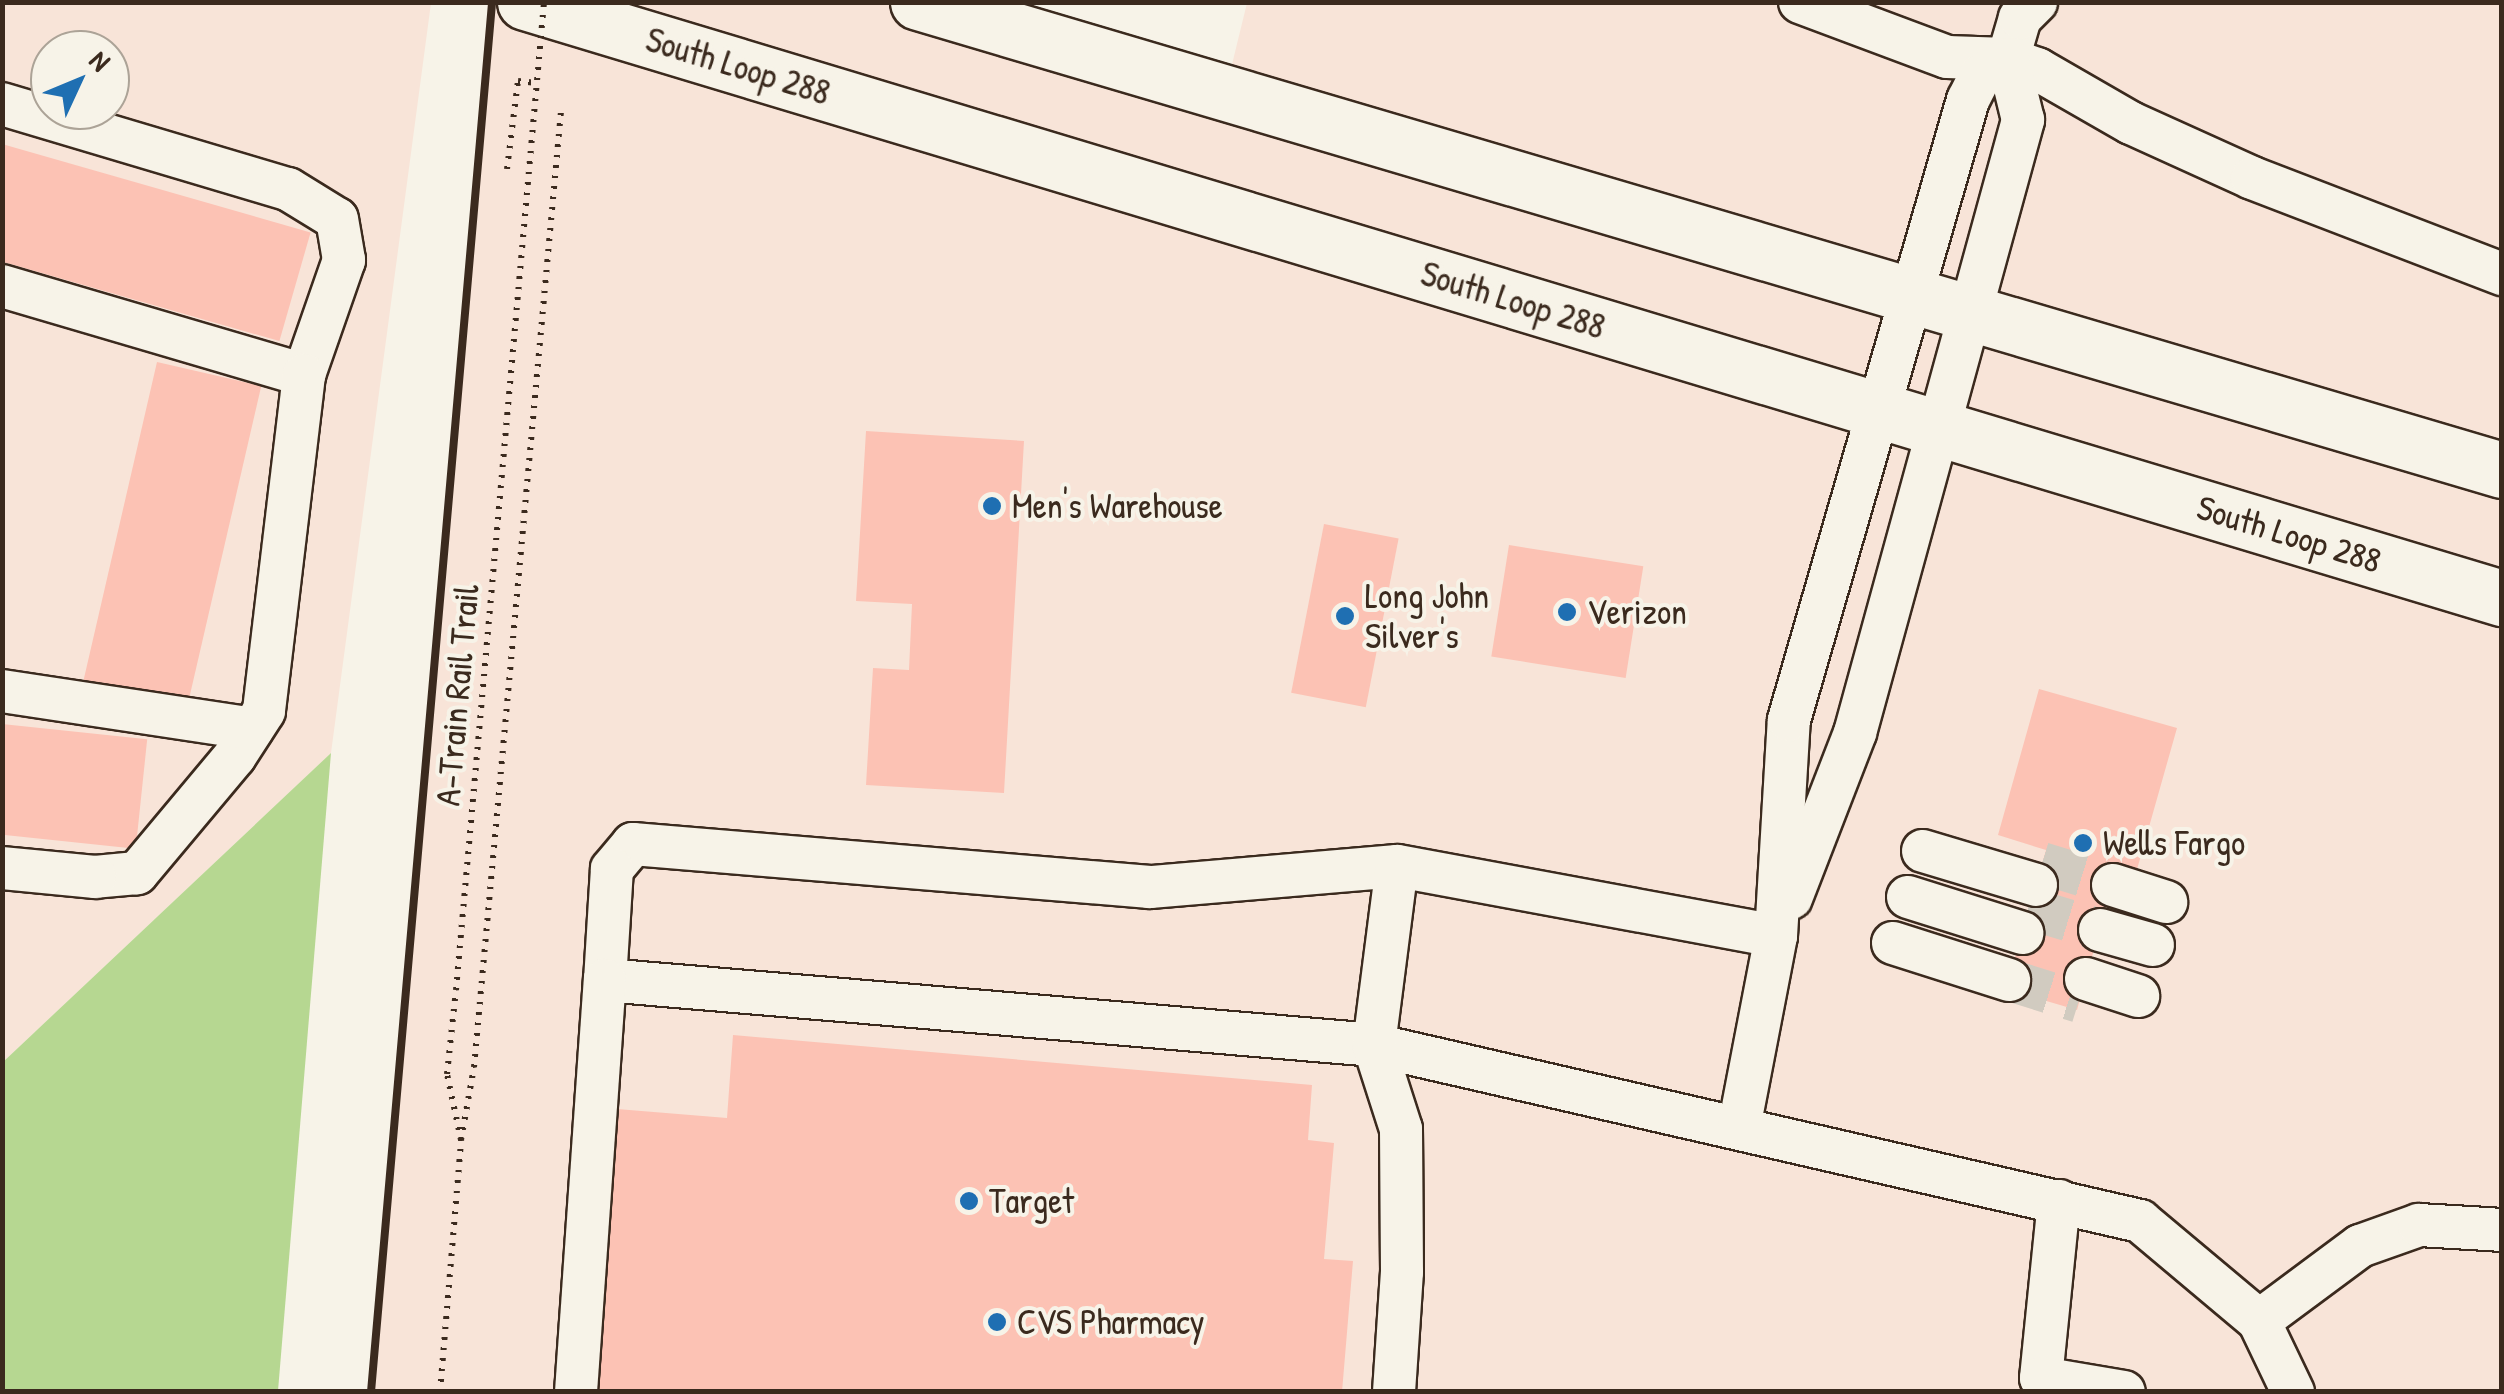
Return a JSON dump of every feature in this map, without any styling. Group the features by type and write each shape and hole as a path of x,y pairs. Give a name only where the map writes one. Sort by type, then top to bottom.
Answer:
{"highway":[{"name":"South Loop 288","path":"525,2 2502,598"},
{"path":"918,2 2502,470"}],"lane":[{"path":"1800,2 1948,57 2008,59 2081,88 2130,122 2252,178 2502,274"},
{"path":"1776,936 1855,733 1934,427 2023,120 2008,59 2020,18 2036,2"},
{"path":"1738,1128 1776,936 1789,720 1968,100 1980,76 2008,59"},
{"path":"2,104 288,189 338,219 344,260 304,375 264,711 136,873 94,878 2,868"},
{"path":"2,286 304,375"},
{"path":"2,691 252,729"},
{"path":"576,1392 612,869 634,844 1150,886 1398,866 1776,936"},
{"path":"1394,1392 1402,1272 1401,1128 1374,1045 1398,866"},
{"path":"2025,921 1912,886 2025,921"},
{"path":"2149,959 2096,943 2149,959"},
{"path":"604,980 1374,1045 2059,1201 2140,1221 2259,1321 2293,1392"},
{"path":"2059,1201 2041,1378 2124,1392"},
{"path":"2259,1321 2360,1246 2419,1225 2502,1230"}],"path":[{"name":"A-Train Rail Trail","path":"440,1392 460,1140 447,1074 544,2"},
{"path":"507,169 518,81 537,83"},
{"path":"460,1140 474,1067 561,111"}],"shaded area":[{"path":"3,3 431,3 331,753 3,1062"},
{"path":"488,3 918,3 1225,93 1247,3 2501,3 2501,1391 371,1392"}],"green space":[{"path":"331,753 278,1391 3,1391 3,1062"}],"building":[{"path":"2,144 311,232 279,341 2,262"},
{"path":"157,362 261,386 186,712 82,688"},
{"path":"866,431 1024,441 1004,793 866,785 873,668 909,670 912,604 856,601"},
{"name":"Long John Silver's","path":"1324,524 1399,539 1366,707 1291,693"},
{"name":"Verizon","path":"1509,545 1643,566 1626,678 1491,657"},
{"name":"Wells Fargo","path":"2039,689 2177,728 2134,880 2115,875 2077,1010 2006,989 2046,850 1998,835"},
{"path":"2,724 147,739 136,849 2,835"},
{"name":"Target","path":"733,1035 1312,1085 1308,1140 1334,1143 1324,1259 1353,1261 1342,1392 595,1392 617,1109 727,1118"}],"tunnel":[{"path":"2042,863 2113,885"},
{"path":"2028,908 2100,930"},
{"path":"2009,980 2079,1002"}],"railway":[{"path":"371,1392 492,2"}],"place":[{"name":"Men's Warehouse","path":"992,506"},
{"name":"Verizon","path":"1567,612"},
{"name":"Long John Silver's","path":"1345,616"},
{"name":"Wells Fargo","path":"2083,843"},
{"name":"Target","path":"969,1201"},
{"name":"CVS Pharmacy","path":"997,1322"}]}
